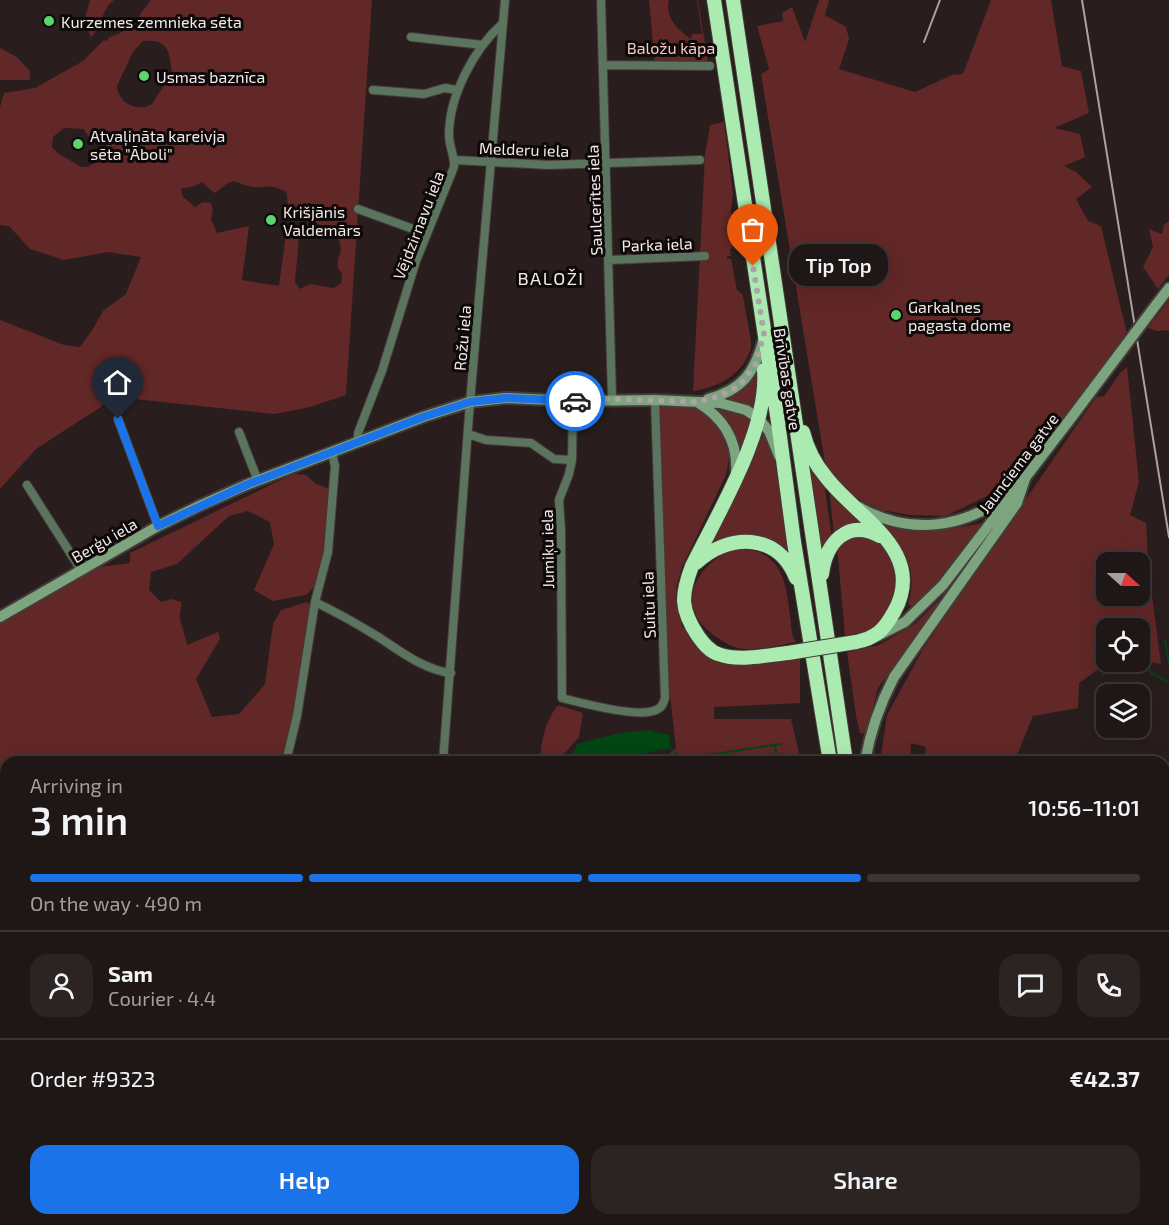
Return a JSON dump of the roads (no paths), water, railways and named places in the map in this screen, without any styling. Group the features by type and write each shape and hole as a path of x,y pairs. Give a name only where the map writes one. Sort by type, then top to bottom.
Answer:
{"highway":[{"name":"Brīvības gatve","path":"714,0 763,341 829,756"},
{"name":"Brīvības gatve","path":"733,0 845,756"},
{"path":"763,341 764,376 758,418 736,478 692,566 683,605 688,622 704,645 718,654 736,657 788,652 856,642 873,637 887,624 904,586 902,566 895,549 825,477 815,461 805,441 796,394 788,378"},
{"path":"820,592 824,559 838,538 856,530 874,533 887,540"},
{"path":"692,566 706,553 724,544 741,541 759,543 773,549 787,561 793,571 804,624 809,635"}],"main road":[{"name":"Jaunciema gatve","path":"873,637 905,622 943,585 1169,288"},
{"path":"697,402 720,396 739,386 755,366 763,341"},
{"name":"Berģu iela","path":"0,617 158,526 258,481 423,417 470,402 506,398 697,402 735,406 758,418"},
{"path":"697,402 712,413 730,436 736,459 736,478"},
{"path":"758,418 769,431 785,470"},
{"path":"850,501 881,518 900,523 934,525 961,519 995,504 1025,479"},
{"path":"867,756 878,712 894,677 1017,503 1025,479"}],"street":[{"name":"Rožu iela","path":"443,756 470,402 505,0"},
{"name":"Saulcerītes iela","path":"601,0 612,399"},
{"name":"Vējdzirnavu iela","path":"358,443 358,433 382,371 427,234 451,177 455,160 449,139 450,118 457,90 483,45 502,24"},
{"path":"411,37 483,45"},
{"path":"603,65 710,66"},
{"path":"373,90 424,94 445,88 457,90"},
{"name":"Melderu iela","path":"455,160 548,165 700,160"},
{"path":"358,209 427,234"},
{"name":"Parka iela","path":"609,260 705,256"},
{"name":"Suitu iela","path":"562,698 598,707 647,712 655,711 662,706 665,698 655,400"},
{"name":"Jumiķu iela","path":"562,698 559,500 572,460 573,401"},
{"path":"118,419 158,526"},
{"path":"239,432 258,481"},
{"path":"468,434 486,440 531,443 554,459 572,460"},
{"path":"287,756 297,716 315,602 328,552 335,466 332,453"},
{"path":"27,485 81,570"},
{"path":"315,602 340,614 411,657 450,676"}],"waterway":[{"path":"1165,640 1169,663"},
{"path":"1103,676 1111,667 1136,665 1149,667 1151,673 1169,682"},
{"path":"668,735 670,748 679,756"},
{"path":"775,744 776,756"},
{"path":"702,756 781,744"}],"railway":[{"path":"924,42 940,0"},
{"path":"1082,0 1169,537"}],"place":[{"name":"Kurzemes zemnieka sēta","path":"49,21"},
{"name":"Usmas baznīca","path":"144,76"},
{"name":"Atvaļināta kareivja sēta \"Āboli\"","path":"78,144"},
{"name":"Krišjānis Valdemārs","path":"271,220"},
{"name":"Tip Top","path":"753,266"},
{"name":"Garkalnes pagasta dome","path":"896,315"}],"district":[{"name":"BALOŽI","path":"551,278"}],"park label":[{"name":"Baložu kāpa","path":"671,47"}]}
